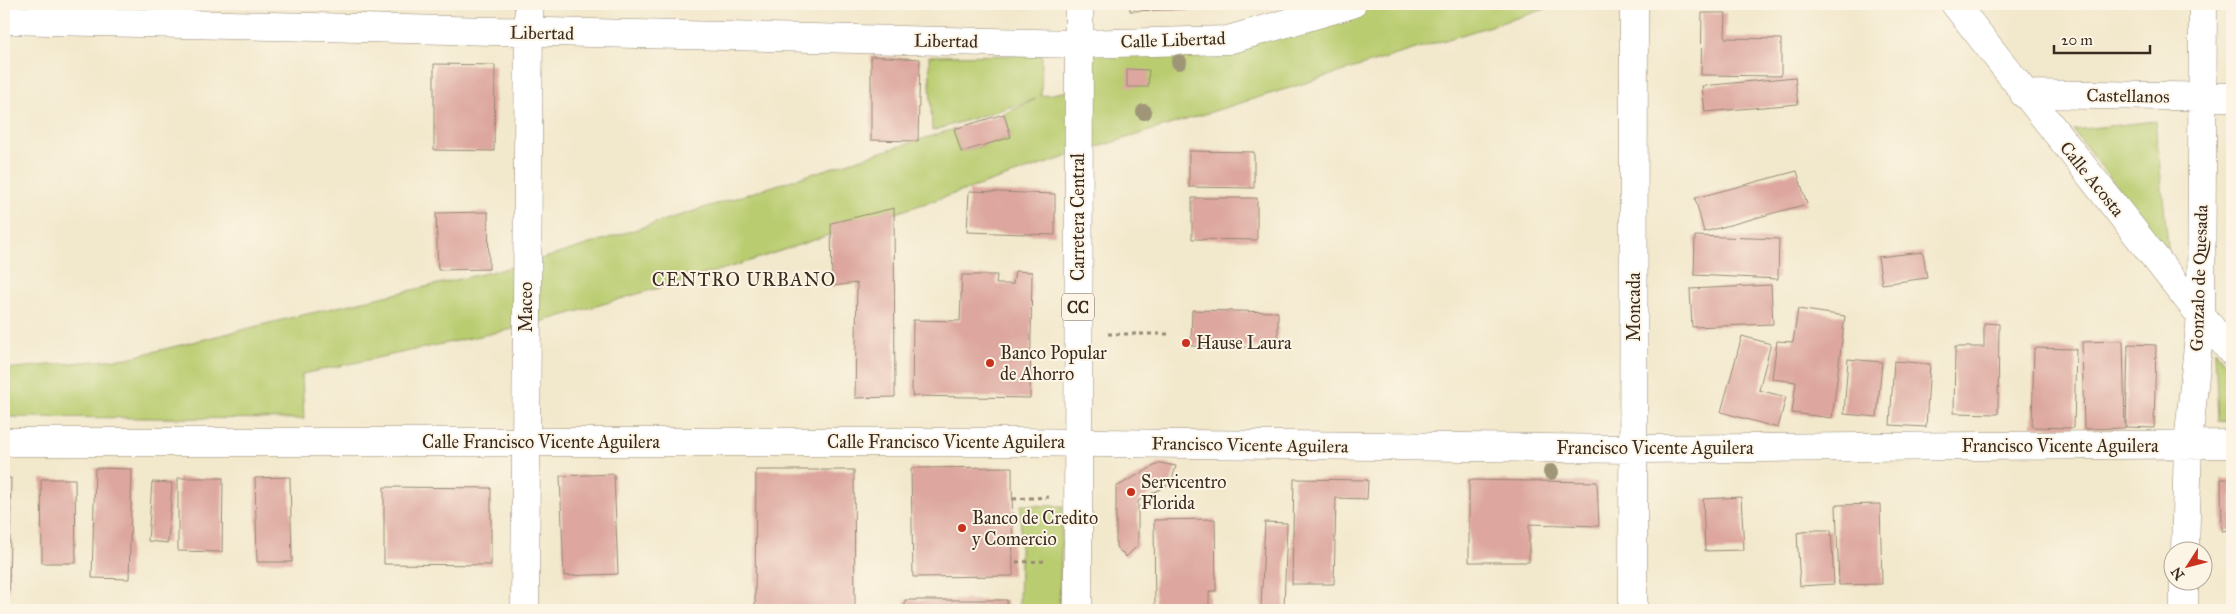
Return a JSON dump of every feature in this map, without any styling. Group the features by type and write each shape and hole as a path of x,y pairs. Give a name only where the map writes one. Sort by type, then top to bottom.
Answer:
{"main road":[{"name":"Maceo","path":"525,610 529,4"},
{"name":"Carretera Central","path":"1078,610 1079,4"},
{"name":"Calle Libertad","path":"1079,44 1228,40 1352,4"},
{"name":"Moncada","path":"1633,610 1635,449 1634,4"},
{"name":"Calle Acosta","path":"1955,4 2024,94 2201,316 2232,352"},
{"name":"Gonzalo de Quesada","path":"2185,542 2188,444 2201,316 2203,4"},
{"name":"Libertad","path":"4,20 1079,44"},
{"name":"Castellanos","path":"2024,94 2232,97"},
{"name":"Calle Francisco Vicente Aguilera","path":"4,442 1078,443"},
{"name":"Francisco Vicente Aguilera","path":"1078,443 1635,449 2232,444"},
{"path":"2184,592 2184,610"}],"path":[{"path":"1078,334 1170,334"},
{"path":"1013,499 1077,496"}],"green space":[{"path":"1352,4 1562,4 1078,153 741,264 527,326 302,374 304,419 4,417 4,369 128,358 298,316 526,264 954,129 961,152 1011,137 1004,114 1036,99 932,131 929,56 1042,55 1041,96 1079,89 1079,44 1228,40"},
{"path":"2155,121 2169,254 2073,130"},
{"path":"2215,350 2232,372 2232,422 2218,421"},
{"path":"1021,505 1063,506 1059,610 1019,610"}],"building":[{"path":"1130,4 1192,4 1192,9 1130,11"},
{"path":"1702,13 1726,13 1725,38 1781,39 1781,76 1701,75"},
{"path":"871,56 920,59 918,141 871,140"},
{"path":"434,64 495,65 494,151 434,150"},
{"path":"1127,69 1149,70 1148,87 1127,87"},
{"path":"1795,77 1798,104 1705,112 1702,86"},
{"path":"1004,114 1011,137 961,152 954,129"},
{"path":"1189,151 1254,152 1254,188 1189,187"},
{"path":"1797,171 1807,204 1704,232 1695,198"},
{"path":"969,191 1055,194 1055,235 967,232"},
{"path":"1192,198 1257,198 1257,240 1192,239"},
{"path":"894,208 895,397 855,398 857,283 832,286 831,223"},
{"path":"488,212 489,269 438,270 436,213"},
{"path":"1695,236 1779,239 1778,279 1694,275"},
{"path":"1923,252 1927,278 1882,284 1878,257"},
{"path":"1015,271 1032,272 1030,398 912,396 913,320 960,321 962,275 997,275 996,284 1013,284"},
{"path":"1771,285 1773,324 1692,327 1690,289"},
{"path":"1798,309 1845,316 1832,418 1792,413 1796,382 1772,379 1777,341 1793,342"},
{"path":"1192,310 1278,312 1278,348 1191,346"},
{"path":"1984,323 1999,324 1998,414 1954,413 1955,347 1984,347"},
{"path":"1742,336 1771,344 1759,390 1786,397 1778,428 1721,412"},
{"path":"2123,341 2125,428 2084,429 2082,342"},
{"path":"2128,344 2156,345 2154,428 2126,427"},
{"path":"2034,348 2076,349 2074,428 2032,427"},
{"path":"1848,359 1882,362 1877,417 1844,414"},
{"path":"1894,361 1930,364 1926,427 1890,425"},
{"path":"1160,463 1176,466 1171,483 1138,501 1138,545 1126,557 1116,547 1116,487"},
{"name":"Banco de Credito y Comercio","path":"1012,467 1013,576 913,577 911,468"},
{"path":"95,468 132,469 129,579 92,578"},
{"path":"756,470 854,470 855,610 755,610"},
{"path":"614,474 618,574 564,576 560,476"},
{"path":"290,477 292,562 257,562 255,478"},
{"path":"4,478 11,478 9,590 4,590"},
{"path":"178,478 223,478 222,552 178,551"},
{"path":"41,479 75,479 76,563 42,563"},
{"path":"1294,479 1368,480 1367,499 1336,498 1334,584 1292,584"},
{"path":"2221,479 2232,479 2232,530 2222,531"},
{"path":"1469,480 1597,482 1599,526 1529,524 1529,562 1469,562"},
{"path":"152,482 172,483 168,543 148,541"},
{"path":"384,487 491,488 491,565 384,564"},
{"path":"1741,497 1744,550 1705,551 1703,499"},
{"path":"1880,504 1882,584 1839,585 1836,505"},
{"path":"1215,519 1216,591 1209,591 1209,610 1155,610 1154,520"},
{"path":"1265,522 1287,523 1284,608 1261,607"},
{"path":"1831,530 1834,584 1800,586 1797,533"},
{"path":"905,600 1007,600 1007,610 905,610"}],"place":[{"name":"Hause Laura","path":"1186,343"},
{"name":"Banco Popular de Ahorro","path":"990,363"},
{"name":"Servicentro Florida","path":"1131,492"},
{"name":"Banco de Credito y Comercio","path":"962,528"}],"district":[{"name":"CENTRO URBANO","path":"744,279"}]}
